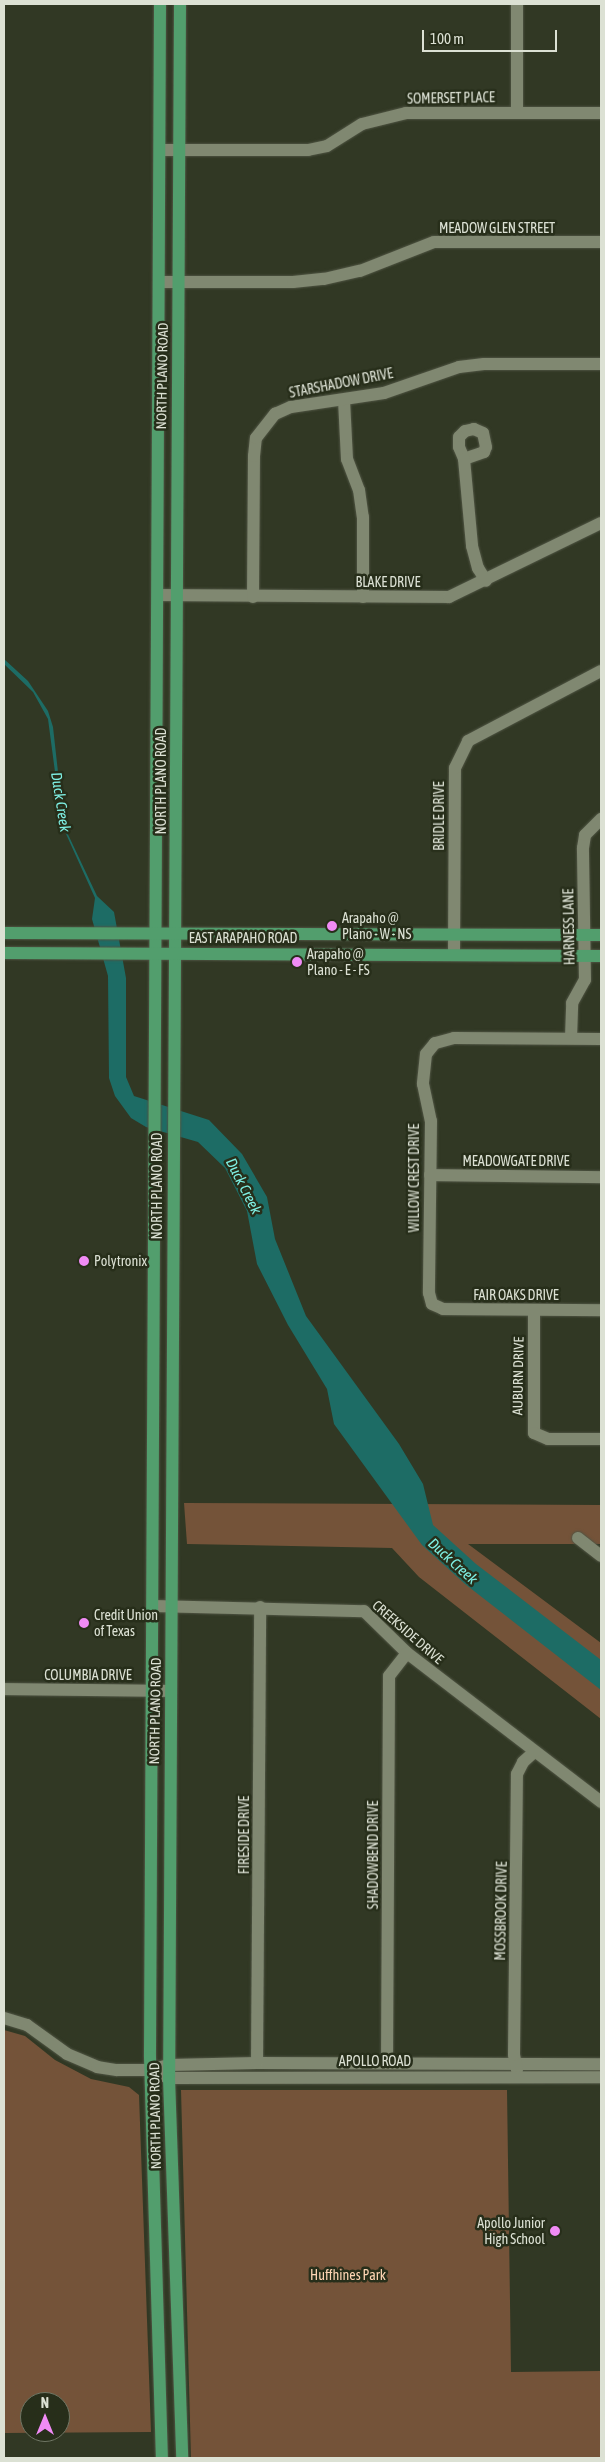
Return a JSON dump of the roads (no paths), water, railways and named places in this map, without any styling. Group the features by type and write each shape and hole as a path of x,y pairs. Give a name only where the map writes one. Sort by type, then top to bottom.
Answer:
{"main road":[{"name":"NORTH PLANO ROAD","path":"160,4 159,595 155,933 156,1136 150,2070 153,2244 162,2458"},
{"name":"NORTH PLANO ROAD","path":"180,4 174,595 176,953 172,1104 172,1607 169,2078 182,2458"},
{"path":"160,28 180,28"},
{"path":"159,422 176,422"},
{"name":"EAST ARAPAHO ROAD","path":"4,933 176,932 601,935"},
{"name":"EAST ARAPAHO ROAD","path":"4,954 176,953 601,956"},
{"path":"153,1498 172,1498"},
{"path":"151,1899 169,1900"}],"street":[{"path":"517,4 517,112"},
{"name":"SOMERSET PLACE","path":"160,150 308,150 327,146 362,124 406,112 601,113"},
{"name":"MEADOW GLEN STREET","path":"160,282 293,282 324,279 360,271 434,242 601,242"},
{"name":"STARSHADOW DRIVE","path":"253,597 256,438 275,414 291,406 384,393 459,367 484,364 601,364"},
{"path":"344,400 347,459 359,490 363,517 363,597"},
{"path":"464,459 472,546 478,568 486,581"},
{"name":"BLAKE DRIVE","path":"159,595 450,597 601,523"},
{"name":"BRIDLE DRIVE","path":"454,955 455,768 468,740 601,671"},
{"name":"HARNESS LANE","path":"571,1038 572,1003 585,980 585,835 601,819"},
{"name":"WILLOW CREST DRIVE","path":"432,1304 429,1293 431,1121 423,1067 426,1054 435,1044 454,1038 601,1039"},
{"name":"MEADOWGATE DRIVE","path":"430,1175 601,1177"},
{"name":"FAIR OAKS DRIVE","path":"432,1304 443,1309 601,1310"},
{"name":"AUBURN DRIVE","path":"534,1310 534,1434 548,1439 601,1439"},
{"path":"578,1538 601,1556"},
{"name":"CREEKSIDE DRIVE","path":"153,1606 358,1609 373,1618 407,1653 601,1802"},
{"name":"FIRESIDE DRIVE","path":"257,2063 260,1607"},
{"name":"SHADOWBEND DRIVE","path":"387,2063 389,1676 407,1653"},
{"name":"COLUMBIA DRIVE","path":"4,1690 171,1691"},
{"name":"MOSSBROOK DRIVE","path":"518,2076 516,2063 517,1774 523,1762 534,1752"},
{"name":"APOLLO ROAD","path":"4,2018 27,2025 67,2054 97,2067 150,2070 169,2065 257,2063 601,2064"},
{"name":"APOLLO ROAD","path":"150,2070 169,2078 601,2077"}],"water":[{"name":"Duck Creek","path":"4,659 28,681 48,711 53,727 64,826 97,896 114,912 126,978 126,1077 134,1096 209,1120 242,1154 267,1197 275,1239 306,1316 399,1444 423,1484 433,1525 476,1564 601,1660 601,1690 465,1584 422,1545 334,1424 327,1389 288,1325 257,1264 247,1211 225,1168 198,1142 146,1127 131,1118 115,1096 109,1078 108,976 92,919 95,898 62,825 48,719 33,692 4,664"}],"place":[{"name":"Arapaho @ Plano - W - NS","path":"332,926"},
{"name":"Arapaho @ Plano - E - FS","path":"297,962"},
{"name":"Polytronix","path":"84,1261"},
{"name":"Credit Union of Texas","path":"84,1623"},
{"name":"Apollo Junior High School","path":"555,2231"}],"park label":[{"name":"Huffhines Park","path":"348,2275"}]}
